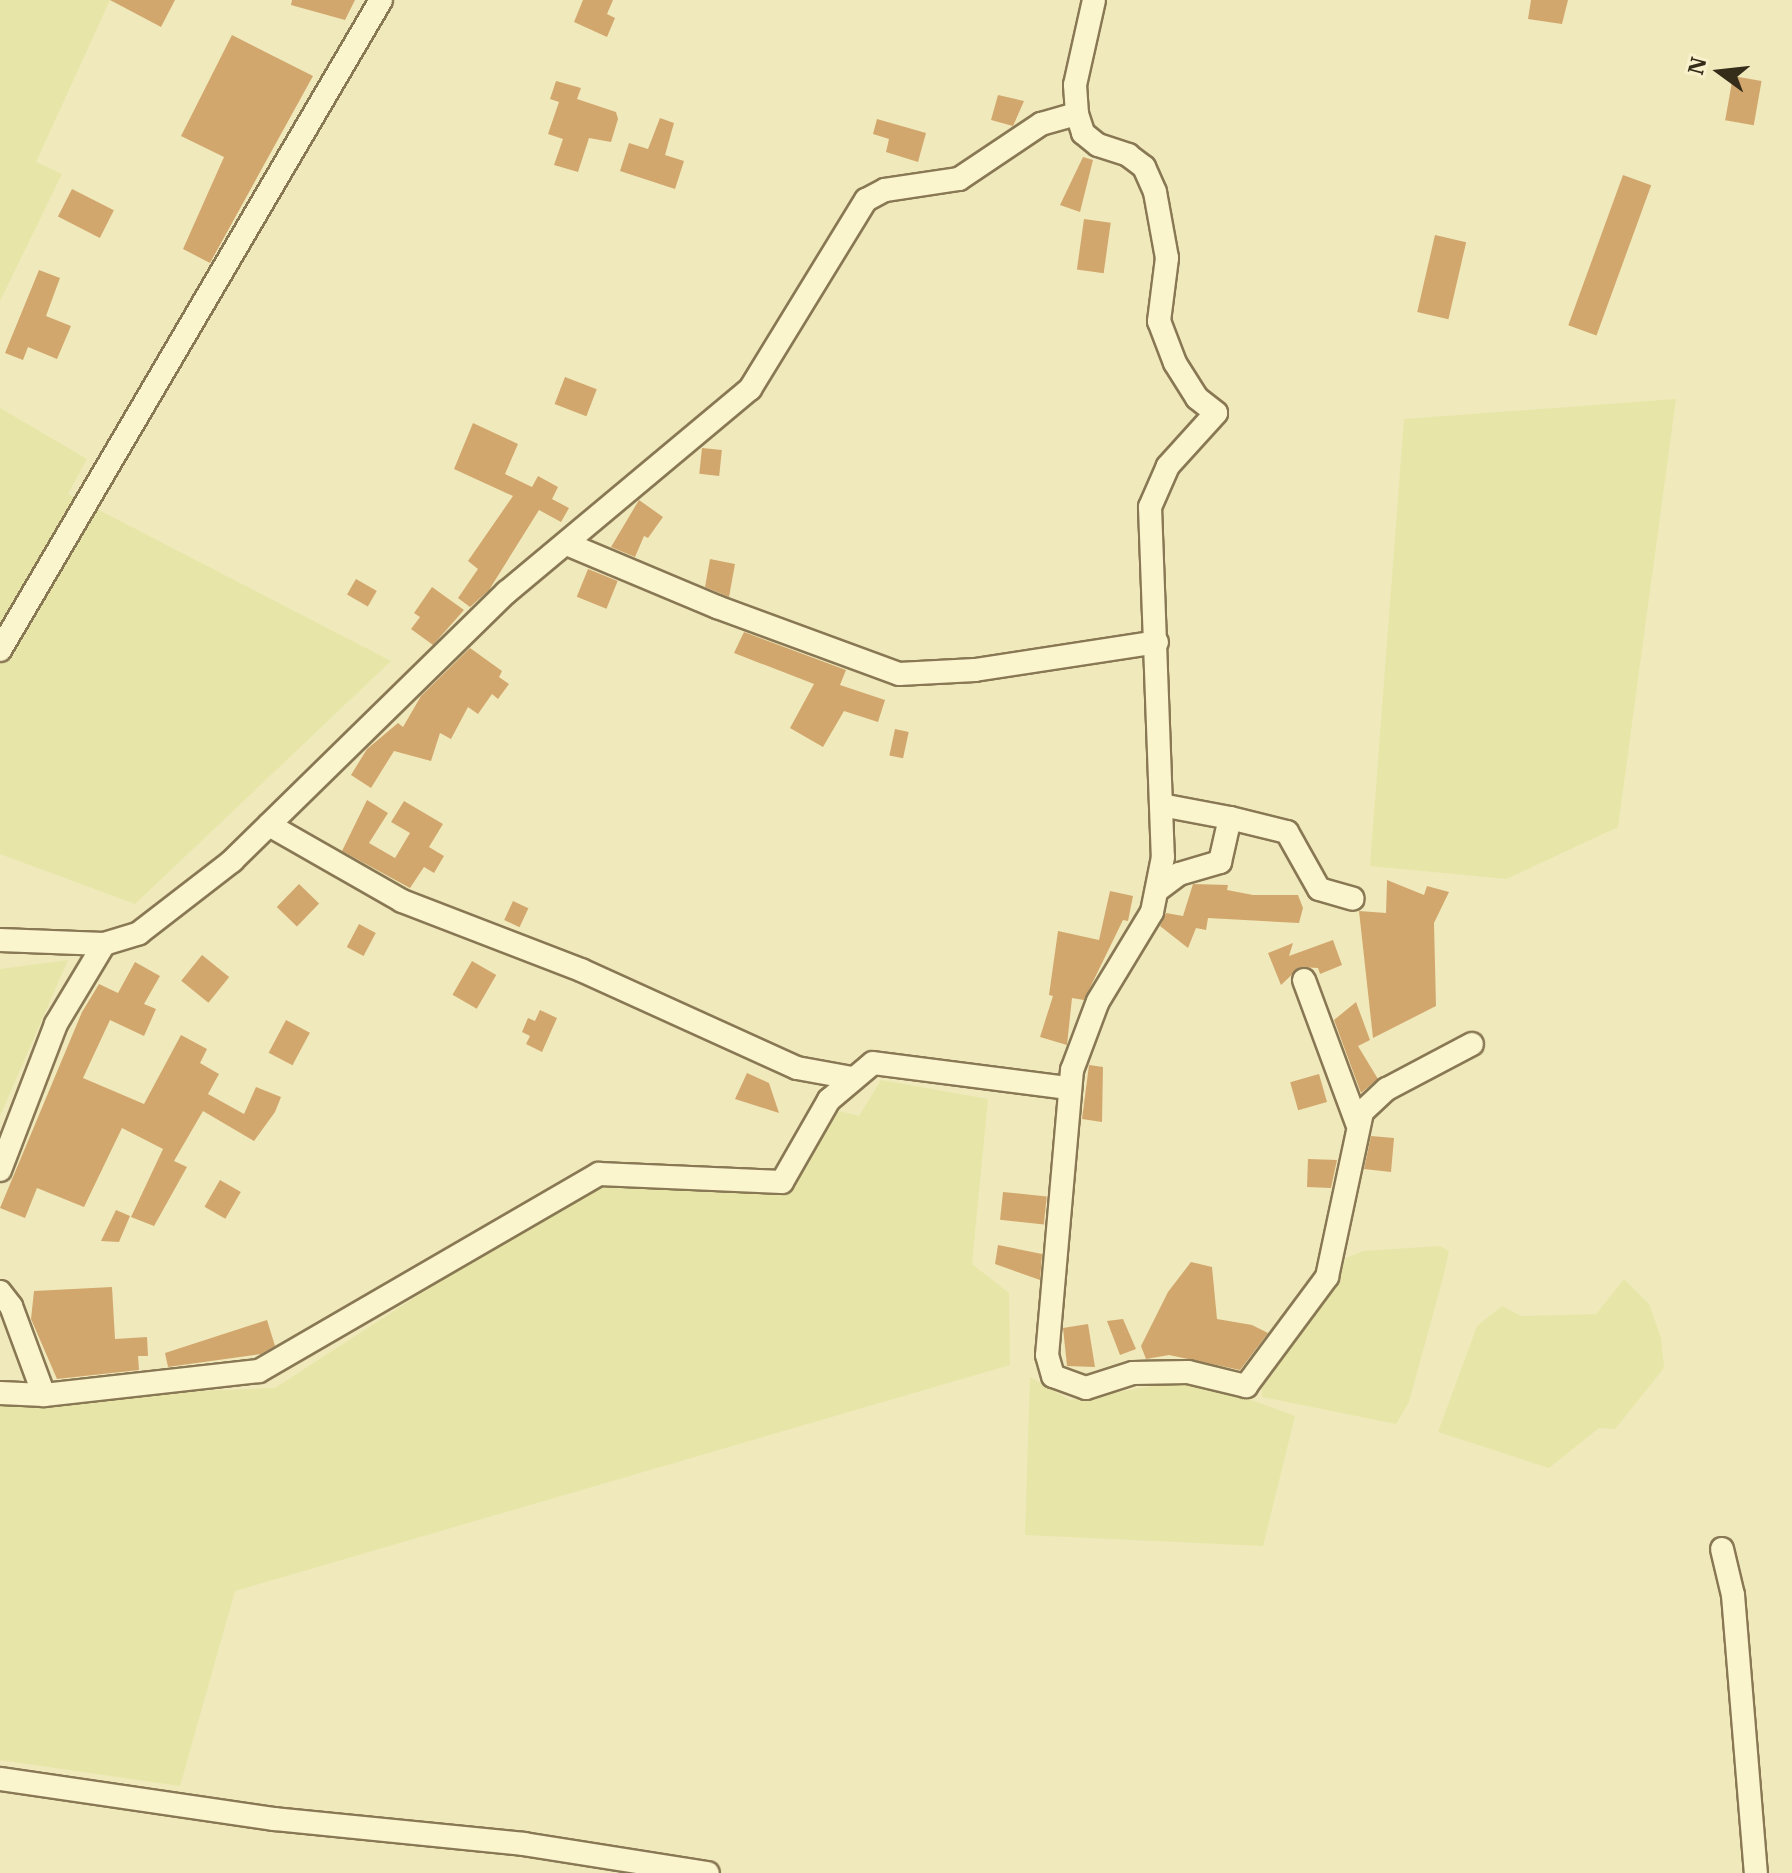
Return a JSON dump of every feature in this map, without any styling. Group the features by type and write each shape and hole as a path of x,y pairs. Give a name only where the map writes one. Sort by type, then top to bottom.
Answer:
{"street":[{"path":"0,650 381,0"},
{"path":"1094,0 1075,85 1077,114 1083,133 1098,145 1128,155 1144,167 1155,192 1167,258 1159,321 1175,363 1197,398 1216,413 1168,466 1152,497 1161,805 1159,889 1152,912 1098,1001 1069,1088 1047,1364 1053,1376 1086,1388 1133,1373 1188,1372 1246,1386 1259,1375 1327,1277 1347,1201 1357,1123 1372,1100 1472,1044"},
{"path":"0,940 104,944 139,933 269,825 507,592 750,389 875,192 959,179 1041,124 1077,114"},
{"path":"567,544 717,607 899,674 975,670 1157,642"},
{"path":"1161,805 1287,832 1319,889 1353,899"},
{"path":"1159,889 1179,874 1220,862 1230,818"},
{"path":"269,825 424,910 581,970 797,1068 852,1078"},
{"path":"0,1170 56,1024 104,944"},
{"path":"1304,980 1357,1123"},
{"path":"0,1393 44,1395 259,1371 599,1174 782,1182 829,1100 873,1063 1069,1088"},
{"path":"0,1292 11,1306 44,1395"},
{"path":"1722,1549 1733,1595 1756,1873"},
{"path":"0,1779 274,1819 555,1848 708,1873"}],"shaded area":[{"path":"0,0 110,0 36,162 62,174 0,301"},
{"path":"1676,399 1618,827 1506,879 1370,866 1404,419"},
{"path":"0,408 87,459 68,494 391,661 135,904 0,854"},
{"path":"68,960 0,1116 0,969"},
{"path":"881,1080 988,1099 972,1264 1009,1293 1010,1365 235,1591 180,1786 0,1760 0,1398 275,1388 599,1178 789,1189 835,1110 859,1116"},
{"path":"1440,1246 1449,1251 1444,1274 1409,1402 1396,1424 1262,1397 1262,1379 1330,1290 1346,1258 1363,1251"},
{"path":"1624,1279 1649,1304 1661,1338 1664,1368 1615,1429 1599,1428 1549,1468 1438,1432 1477,1326 1502,1306 1521,1316 1596,1314"},
{"path":"1030,1377 1070,1400 1194,1379 1295,1416 1263,1546 1025,1535"}],"building":[{"path":"110,0 175,0 161,27"},
{"path":"292,0 355,0 345,20 291,5"},
{"path":"583,0 613,0 607,14 615,18 607,37 574,22"},
{"path":"1531,0 1568,0 1562,24 1528,19"},
{"path":"232,35 313,76 210,263 183,249 224,157 181,136"},
{"path":"1733,76 1762,81 1754,125 1725,120"},
{"path":"556,81 581,88 577,99 616,112 618,119 611,142 589,138 578,172 554,165 563,139 548,134 559,102 550,99"},
{"path":"998,95 1024,101 1013,126 991,120"},
{"path":"660,118 674,123 665,155 684,161 675,189 620,171 629,143 648,149"},
{"path":"877,119 926,133 918,162 886,152 889,139 873,134"},
{"path":"1083,157 1093,160 1080,212 1060,205"},
{"path":"1623,175 1651,185 1596,336 1568,325"},
{"path":"72,189 114,210 100,238 58,217"},
{"path":"1084,219 1111,223 1104,273 1077,270"},
{"path":"1435,235 1466,242 1448,319 1417,312"},
{"path":"39,270 60,278 46,316 71,326 57,359 28,347 23,360 5,353"},
{"path":"565,377 597,389 586,416 555,404"},
{"path":"473,423 518,444 505,474 532,487 538,476 558,487 552,499 569,508 561,522 539,510 489,590 470,607 458,598 478,569 468,561 513,496 454,469"},
{"path":"702,448 722,450 719,476 699,474"},
{"path":"639,500 663,517 648,538 644,536 635,557 611,547"},
{"path":"710,559 735,564 729,597 705,587"},
{"path":"588,569 618,581 606,609 577,597"},
{"path":"356,579 377,591 368,607 347,595"},
{"path":"432,587 464,610 433,645 411,629 420,617 414,613"},
{"path":"744,632 846,670 840,685 885,700 878,722 844,711 823,747 790,728 814,684 734,653"},
{"path":"470,648 502,671 499,677 509,684 498,699 492,694 478,714 468,707 451,739 440,733 431,761 394,751 371,788 351,775 367,749 398,723 403,727 421,696"},
{"path":"895,729 909,732 903,758 889,755"},
{"path":"367,800 388,813 369,843 395,858 410,833 391,822 404,801 443,824 429,847 444,856 434,873 424,867 410,888 342,851"},
{"path":"1387,880 1424,895 1427,886 1449,892 1434,923 1436,1006 1373,1038 1359,911 1386,913"},
{"path":"299,884 319,903 297,926 277,907"},
{"path":"1193,884 1228,885 1227,890 1253,895 1298,895 1303,908 1299,923 1208,918 1206,930 1196,928 1188,948 1160,926 1166,913 1183,916"},
{"path":"1110,891 1133,896 1128,921 1123,920 1084,1000 1072,998 1067,1045 1040,1037 1053,996 1049,995 1058,931 1099,940"},
{"path":"513,901 528,908 520,927 504,920"},
{"path":"359,924 376,933 364,956 347,947"},
{"path":"1333,940 1342,965 1320,974 1318,968 1300,967 1281,985 1268,953 1293,943 1289,956"},
{"path":"202,955 229,977 208,1003 181,981"},
{"path":"472,961 496,975 477,1009 452,995"},
{"path":"135,962 160,976 144,1004 156,1009 144,1036 110,1020 83,1078 144,1104 181,1035 207,1049 200,1063 219,1074 208,1094 244,1114 256,1087 281,1097 275,1112 254,1141 203,1111 174,1161 187,1167 154,1226 131,1217 163,1149 122,1128 84,1207 37,1188 25,1218 0,1208 82,1012 99,984 118,993"},
{"path":"1356,1002 1370,1040 1358,1046 1378,1079 1361,1093 1334,1020"},
{"path":"540,1010 557,1018 542,1052 526,1044 530,1036 522,1032 528,1018 535,1021"},
{"path":"286,1020 310,1033 292,1065 269,1053"},
{"path":"1089,1065 1103,1067 1102,1122 1082,1119"},
{"path":"747,1073 769,1083 779,1113 735,1099"},
{"path":"1319,1074 1327,1102 1298,1110 1290,1082"},
{"path":"1371,1136 1394,1138 1391,1172 1364,1169"},
{"path":"1308,1159 1337,1160 1331,1188 1307,1187"},
{"path":"220,1180 241,1192 225,1219 204,1207"},
{"path":"1003,1192 1047,1197 1044,1224 1000,1220"},
{"path":"116,1210 130,1216 119,1242 101,1241"},
{"path":"998,1245 1042,1254 1040,1280 995,1264"},
{"path":"1191,1262 1212,1267 1217,1319 1252,1325 1268,1333 1240,1370 1169,1355 1146,1359 1141,1346 1168,1292"},
{"path":"112,1287 115,1339 147,1337 148,1356 138,1356 139,1370 57,1379 31,1319 34,1291"},
{"path":"1123,1319 1136,1349 1120,1355 1107,1321"},
{"path":"267,1320 275,1346 261,1354 168,1367 165,1353"},
{"path":"1088,1324 1095,1367 1067,1366 1063,1328"}]}
